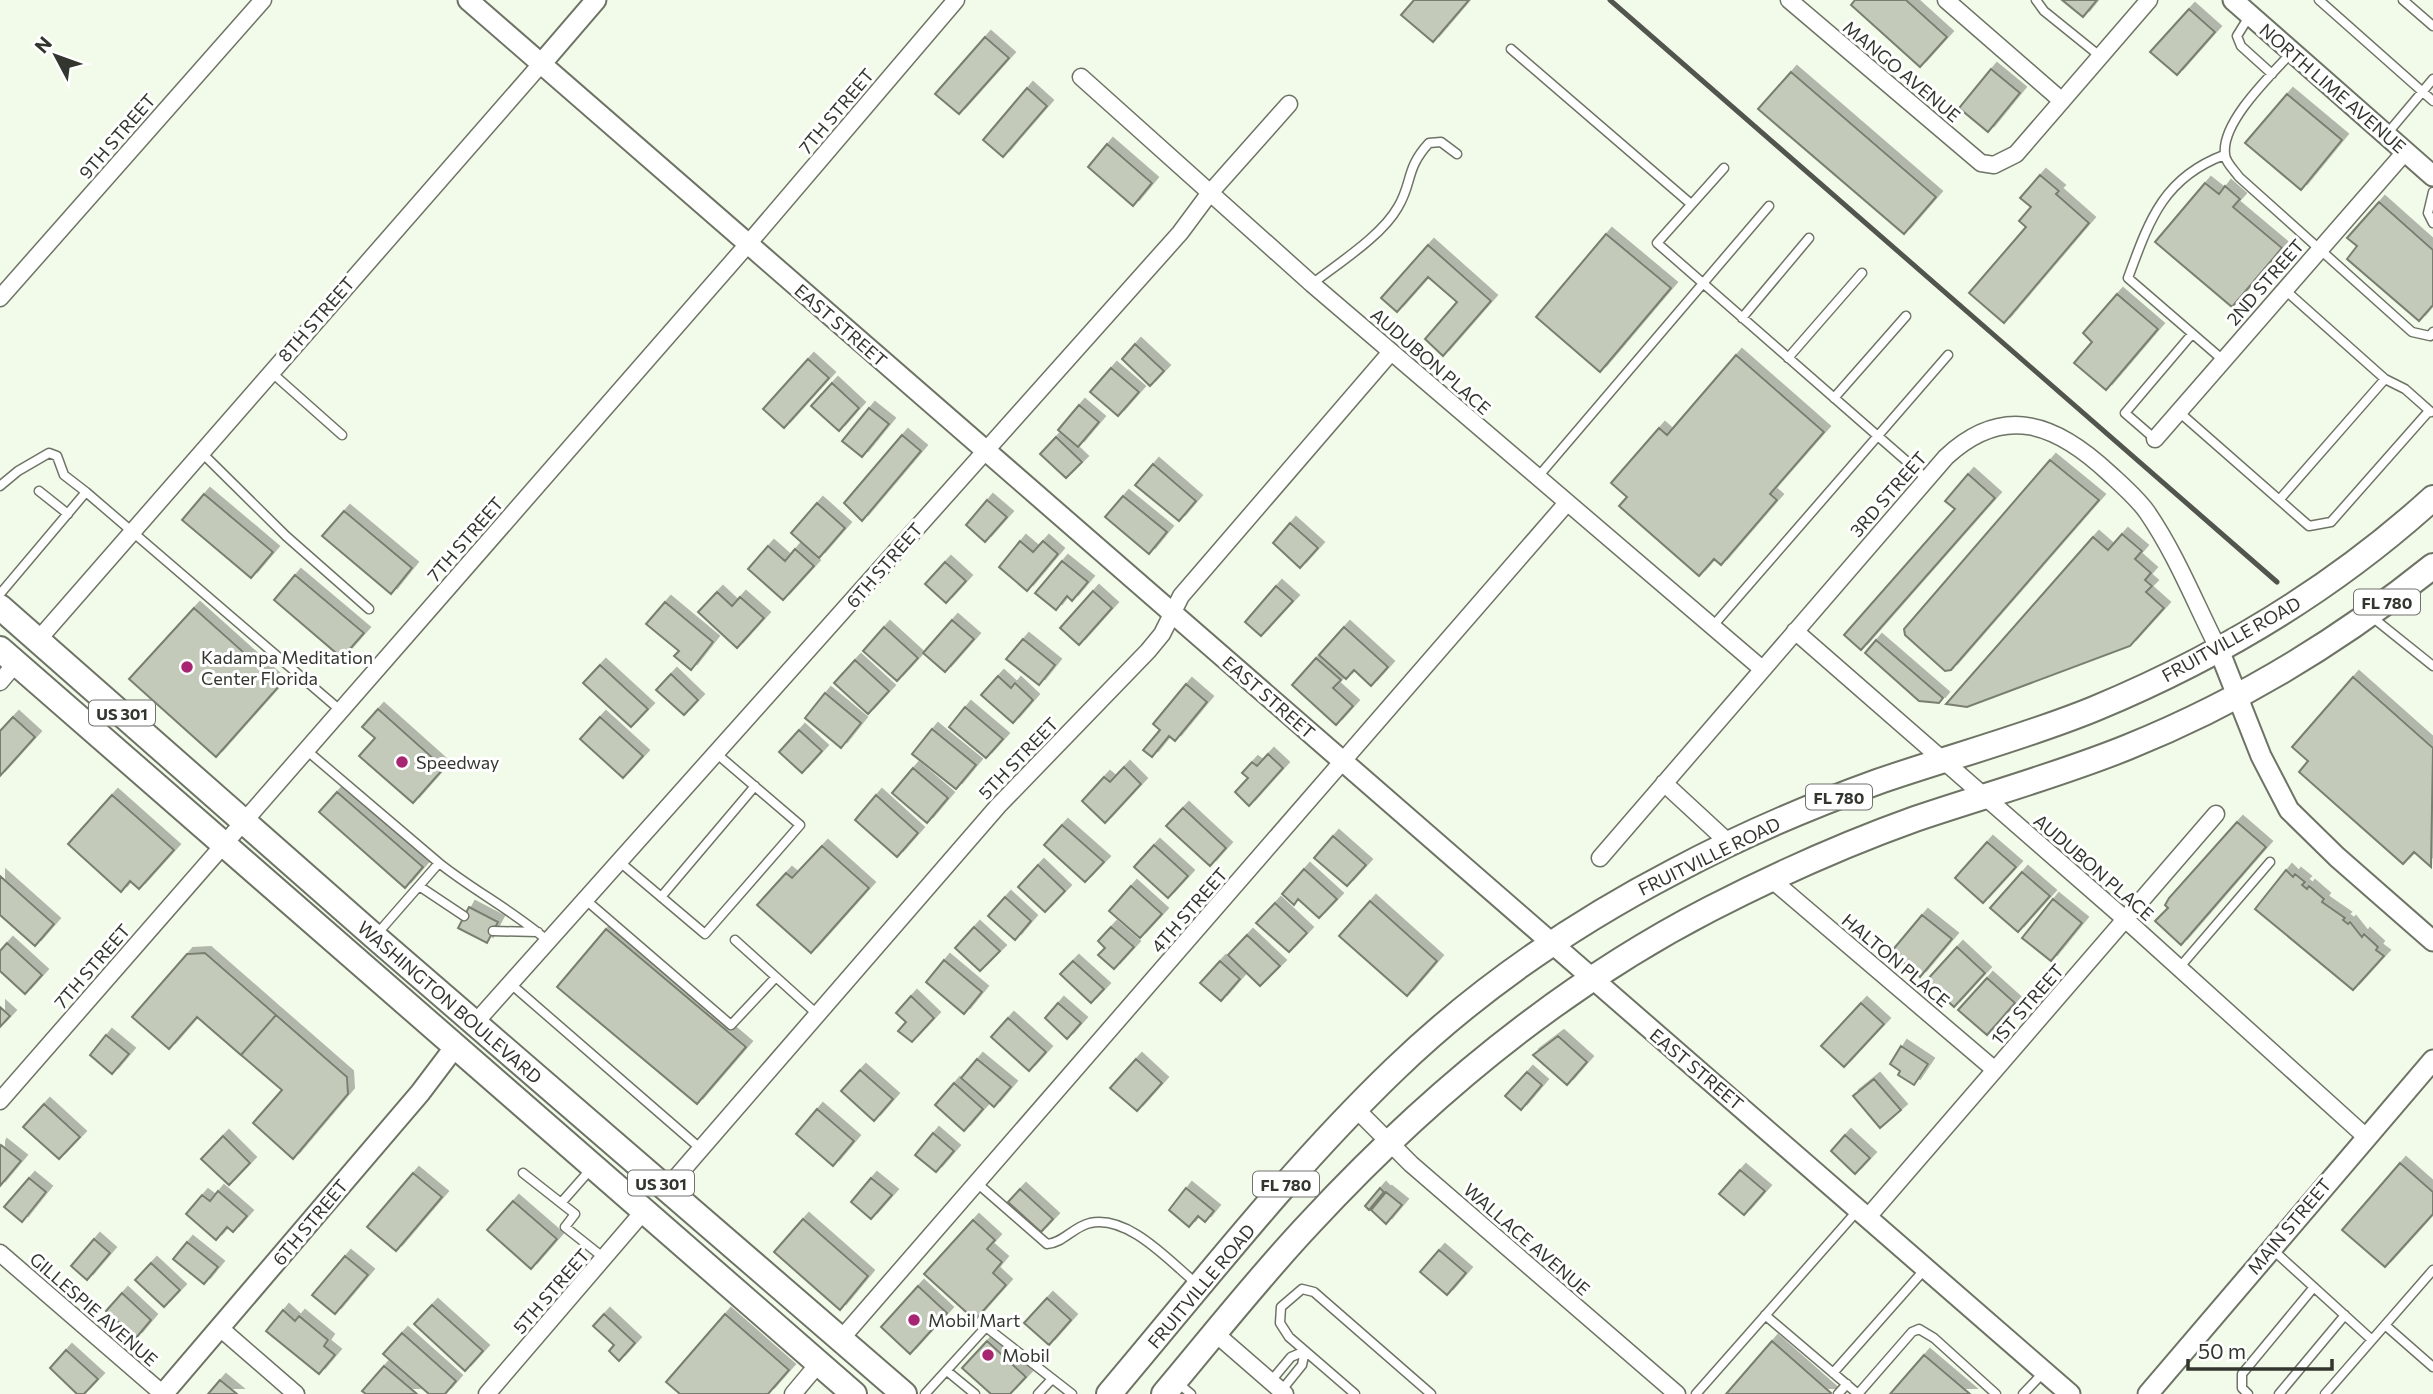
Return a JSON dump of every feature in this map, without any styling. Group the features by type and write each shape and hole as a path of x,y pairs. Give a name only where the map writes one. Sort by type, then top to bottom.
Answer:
{"main road":[{"name":"FRUITVILLE ROAD","path":"1109,1394 1293,1175 1396,1068 1463,1009 1610,906 1729,844 1819,804 2093,709 2218,650 2300,601 2358,560 2433,498"},
{"name":"FL 780","path":"1177,1390 1216,1334 1307,1226 1390,1142 1499,1047 1657,938 1854,842 2129,747 2208,712 2369,614 2433,566"},
{"name":"WASHINGTON BOULEVARD","path":"0,607 375,937 904,1394"},
{"name":"WASHINGTON BOULEVARD","path":"8,656 454,1048 854,1394"},
{"path":"492,1081 515,1083 523,1088 637,1186 652,1191 667,1188"}],"street":[{"name":"9TH STREET","path":"0,298 262,0"},
{"name":"EAST STREET","path":"468,0 1173,612 1592,981 1712,1080 2070,1394"},
{"name":"8TH STREET","path":"38,640 596,0"},
{"name":"7TH STREET","path":"0,1101 748,244 956,0"},
{"name":"MANGO AVENUE","path":"1789,0 1981,163 1994,165 2015,154 2062,101"},
{"path":"1946,0 2062,101 2150,0"},
{"name":"NORTH LIME AVENUE","path":"2233,0 2433,176"},
{"name":"AUDUBON PLACE","path":"1081,77 1312,284 1761,668"},
{"name":"6TH STREET","path":"475,1023 512,985 544,937 587,901 621,863 1180,233 1209,194 1289,104"},
{"name":"2ND STREET","path":"2155,439 2405,152"},
{"name":"5TH STREET","path":"667,1188 998,806 1148,651 1181,596 1391,352"},
{"name":"3RD STREET","path":"1600,858 1761,668 1927,479 1959,444 1980,433 2001,427 2034,426 2056,432 2072,441 2146,511 2218,650"},
{"name":"4TH STREET","path":"840,1340 1566,503"},
{"name":"AUDUBON PLACE","path":"1795,631 2126,919 2365,1136"},
{"path":"2218,650 2269,772 2294,816 2433,941"},
{"path":"0,682 8,656"},
{"path":"1664,783 1729,844"},
{"name":"1ST STREET","path":"1862,1214 1995,1070 2216,814"},
{"name":"HALTON PLACE","path":"1772,880 1995,1070"},
{"name":"6TH STREET","path":"163,1394 420,1093 454,1048"},
{"name":"MAIN STREET","path":"2148,1394 2365,1136 2433,1060"},
{"name":"WALLACE AVENUE","path":"1356,1109 1411,1164 1677,1394"},
{"name":"5TH STREET","path":"487,1394 643,1212"},
{"name":"GILLESPIE AVENUE","path":"0,1253 163,1394"},
{"path":"220,1328 296,1394"},
{"path":"1216,1334 1279,1389"},
{"path":"793,1394 819,1363"}],"lane":[{"path":"2036,0 2044,11 2101,57"},
{"path":"2319,0 2433,101"},
{"path":"2403,0 2433,26"},
{"path":"2250,15 2236,36 2241,46 2272,74"},
{"path":"1511,49 1691,204"},
{"path":"2292,52 2239,115 2229,134 2224,155 2239,177 2412,332 2430,336 2433,332"},
{"path":"2386,135 2433,79"},
{"path":"1312,284 1370,238 1398,208 1414,159 1429,143 1441,142 1457,154"},
{"path":"2223,360 2128,278 2150,220 2166,194 2199,166 2224,155"},
{"path":"1724,168 1657,243 1927,479"},
{"path":"2433,192 2428,213 2433,223"},
{"path":"1537,478 1769,206"},
{"path":"1742,318 1808,238"},
{"path":"1788,358 1862,273"},
{"path":"2178,411 2309,526 2331,522 2431,413 2405,389 2385,379 2284,289"},
{"path":"1834,398 1906,316"},
{"path":"2155,439 2125,413 2192,334"},
{"path":"1712,626 1948,355"},
{"path":"271,372 342,435"},
{"path":"2280,499 2385,379"},
{"path":"201,452 286,536 369,609"},
{"path":"0,486 18,471 49,453 57,456 64,475 340,710"},
{"path":"39,491 68,514"},
{"path":"0,594 86,492"},
{"path":"2369,614 2433,666"},
{"path":"305,750 439,863 544,937"},
{"path":"621,863 705,934 800,825 717,754"},
{"path":"661,897 755,786"},
{"path":"2179,968 2270,862"},
{"path":"375,937 439,863"},
{"path":"419,886 464,916"},
{"path":"587,901 731,1025 776,977"},
{"path":"493,931 544,937"},
{"path":"735,940 817,1014"},
{"path":"512,985 701,1149"},
{"path":"561,1203 592,1168"},
{"path":"523,1173 575,1214 565,1227 604,1258"},
{"path":"976,1183 1047,1244 1057,1243 1076,1228 1089,1223 1107,1221 1126,1228 1200,1287"},
{"path":"1696,1394 1765,1315 1862,1214"},
{"path":"2271,1248 2372,1340"},
{"path":"1833,1373 1925,1269"},
{"path":"2325,1394 2433,1270"},
{"path":"2248,1394 2242,1388 2242,1374 2314,1287"},
{"path":"1355,1394 1305,1351 1280,1323 1281,1307 1302,1289 1314,1292 1431,1394"},
{"path":"1765,1315 1858,1394 1912,1332 1919,1329 1934,1338 1996,1394"},
{"path":"2279,1394 2345,1315"},
{"path":"2385,1325 2433,1367"},
{"path":"925,1394 986,1327 1072,1394"},
{"path":"1279,1389 1302,1365 1305,1351"},
{"path":"1279,1389 1291,1357 1305,1351"},
{"path":"947,1371 975,1394"},
{"path":"2024,1394 2044,1372"},
{"path":"1038,1394 1052,1379"},
{"path":"1838,1394 1847,1384"}],"building":[{"path":"1414,0 1469,0 1433,42 1401,15"},
{"path":"1855,0 1906,0 1947,37 1920,67 1851,5"},
{"path":"2062,0 2097,0 2083,17"},
{"path":"2189,9 2215,32 2177,75 2150,52"},
{"path":"985,37 1009,58 959,114 935,94"},
{"path":"1991,69 2020,93 1988,132 1959,108"},
{"path":"1791,72 1936,197 1904,234 1758,109"},
{"path":"1027,88 1047,106 1003,157 983,140"},
{"path":"2287,94 2342,140 2301,190 2245,143"},
{"path":"1107,144 1152,183 1133,206 1088,167"},
{"path":"2040,175 2059,191 2056,194 2089,223 2004,323 1969,293 2026,227 2019,221 2031,207 2020,198"},
{"path":"2205,183 2219,194 2225,186 2240,199 2233,207 2282,248 2232,307 2155,242"},
{"path":"2379,202 2433,250 2433,305 2419,321 2347,259 2357,246 2347,238"},
{"path":"1606,234 1671,288 1600,372 1536,317"},
{"path":"1428,245 1491,301 1443,356 1425,339 1457,302 1428,277 1397,312 1381,298"},
{"path":"2117,294 2158,329 2106,390 2074,363 2092,342 2083,333"},
{"path":"1135,344 1164,371 1150,386 1122,359"},
{"path":"1736,355 1824,432 1770,494 1777,500 1721,565 1714,559 1699,576 1619,506 1627,497 1611,483 1659,428 1667,435"},
{"path":"808,359 829,378 784,428 763,409"},
{"path":"1111,368 1139,392 1118,416 1090,392"},
{"path":"832,383 859,408 839,431 811,406"},
{"path":"1079,405 1099,422 1078,447 1058,430"},
{"path":"869,408 889,424 862,457 842,441"},
{"path":"902,435 921,451 862,521 844,503"},
{"path":"1056,437 1082,462 1066,478 1040,454"},
{"path":"2050,460 2099,500 1951,670 1945,671 1905,635 1904,629"},
{"path":"1153,464 1196,501 1179,521 1135,485"},
{"path":"1968,474 1995,498 1861,650 1844,635 1955,509 1945,501"},
{"path":"204,494 273,552 251,578 182,520"},
{"path":"1123,496 1167,532 1149,554 1105,517"},
{"path":"987,500 1007,517 985,542 966,525"},
{"path":"817,503 845,528 819,558 791,533"},
{"path":"344,511 412,568 391,594 322,536"},
{"path":"1290,523 1318,548 1300,568 1273,543"},
{"path":"2122,534 2142,551 2135,559 2151,573 2145,580 2152,586 2146,592 2164,608 2130,646 1967,707 1946,704 2093,537 2108,550"},
{"path":"1020,541 1033,552 1043,541 1058,554 1027,591 999,567"},
{"path":"768,546 785,561 795,549 814,566 783,600 748,569"},
{"path":"1062,561 1088,582 1072,601 1067,596 1056,610 1035,593"},
{"path":"945,562 966,581 946,603 925,584"},
{"path":"295,575 364,633 342,658 274,600"},
{"path":"1276,586 1293,601 1261,636 1245,622"},
{"path":"1093,591 1112,608 1079,645 1060,628"},
{"path":"717,592 732,606 740,597 764,618 737,648 698,612"},
{"path":"665,602 713,642 691,670 674,656 679,651 646,624"},
{"path":"194,608 280,685 216,757 129,679"},
{"path":"952,620 974,639 945,672 923,653"},
{"path":"884,627 918,658 897,681 863,651"},
{"path":"1344,627 1388,667 1371,686 1354,670 1346,679 1319,655"},
{"path":"1023,639 1055,665 1039,685 1006,659"},
{"path":"1876,640 1943,698 1939,703 1919,701 1865,653"},
{"path":"1316,658 1341,680 1333,688 1353,706 1336,725 1292,685"},
{"path":"855,660 889,691 868,714 834,683"},
{"path":"600,665 648,709 631,727 583,683"},
{"path":"671,674 698,700 684,715 656,690"},
{"path":"998,676 1011,688 1015,683 1033,700 1013,723 981,695"},
{"path":"2353,677 2433,748 2431,867 2414,852 2403,864 2299,772 2308,761 2292,747"},
{"path":"1186,684 1207,702 1175,741 1169,736 1152,757 1143,750 1160,730 1153,724"},
{"path":"825,693 861,723 841,748 805,718"},
{"path":"965,707 1003,739 986,758 949,727"},
{"name":"Speedway","path":"378,709 444,768 413,803 359,756 375,738 362,727"},
{"path":"13,717 35,737 0,776 0,731"},
{"path":"600,717 643,756 623,778 580,739"},
{"path":"932,729 976,765 956,789 912,754"},
{"path":"799,730 822,751 802,773 779,752"},
{"path":"1268,754 1283,768 1249,806 1235,792 1248,778 1242,773 1252,762 1257,766"},
{"path":"1124,767 1141,784 1105,823 1082,801 1104,777 1110,782"},
{"path":"913,768 948,798 927,823 892,793"},
{"path":"337,792 423,867 405,888 319,812"},
{"path":"112,795 174,850 139,889 130,881 121,892 68,844"},
{"path":"876,795 918,833 897,857 855,820"},
{"path":"1183,808 1226,848 1210,866 1166,826"},
{"path":"2237,822 2266,847 2181,945 2155,921 2168,908 2165,905 2169,898"},
{"path":"1062,825 1104,862 1085,882 1044,845"},
{"path":"1333,836 1366,865 1347,886 1314,858"},
{"path":"1987,842 2016,867 1983,903 1955,878"},
{"path":"1154,845 1188,876 1168,898 1134,867"},
{"path":"822,846 869,888 811,953 757,905 786,873 792,878"},
{"path":"1038,865 1065,891 1045,912 1018,887"},
{"path":"1304,869 1337,899 1319,918 1298,899 1294,905 1282,894"},
{"path":"2286,870 2293,877 2295,874 2305,882 2302,885 2307,889 2309,886 2324,899 2322,902 2345,918 2343,920 2348,924 2350,922 2362,937 2364,934 2384,956 2353,990 2255,909"},
{"path":"2022,872 2050,896 2018,932 1990,908"},
{"path":"0,876 54,924 35,946 0,915"},
{"path":"1131,886 1162,914 1140,938 1109,911"},
{"path":"1005,897 1031,921 1015,940 988,916"},
{"path":"2053,899 2082,923 2051,961 2022,938"},
{"path":"1370,901 1437,961 1407,996 1339,936"},
{"path":"1275,903 1307,933 1289,952 1256,923"},
{"path":"469,907 498,922 487,943 458,928"},
{"path":"1922,915 1952,939 1920,977 1891,952"},
{"path":"974,927 1000,951 980,971 955,948"},
{"path":"1111,927 1134,947 1114,969 1098,955 1105,948 1098,941"},
{"path":"606,929 746,1047 697,1104 557,987"},
{"path":"1247,935 1280,966 1260,986 1228,955"},
{"path":"7,943 42,975 25,994 0,971 0,951"},
{"path":"1957,947 1985,973 1954,1007 1926,981"},
{"path":"205,953 276,1015 241,1055 197,1017 169,1049 132,1017 187,954"},
{"path":"944,960 982,992 964,1014 926,982"},
{"path":"1073,961 1104,989 1091,1003 1060,974"},
{"path":"1220,961 1240,979 1221,1001 1200,983"},
{"path":"1987,978 2015,1003 1987,1035 1958,1010"},
{"path":"911,996 934,1018 912,1042 898,1031 906,1022 896,1013"},
{"path":"1058,1003 1081,1023 1067,1039 1045,1018"},
{"path":"1861,1003 1884,1024 1844,1067 1821,1046"},
{"path":"0,1007 10,1016 0,1027"},
{"path":"276,1015 347,1077 348,1094 293,1159 253,1123 282,1090 241,1055"},
{"path":"1008,1018 1046,1052 1029,1071 991,1037"},
{"path":"106,1035 129,1054 112,1074 90,1055"},
{"path":"1558,1036 1587,1062 1567,1085 1533,1055"},
{"path":"1901,1046 1928,1064 1914,1085 1898,1075 1900,1071 1890,1064"},
{"path":"977,1059 1011,1087 994,1107 961,1078"},
{"path":"1136,1059 1162,1083 1137,1111 1110,1088"},
{"path":"860,1070 893,1099 874,1121 841,1091"},
{"path":"1527,1072 1542,1085 1521,1110 1505,1096"},
{"path":"1874,1079 1901,1110 1880,1128 1853,1096"},
{"path":"954,1083 983,1109 964,1131 935,1105"},
{"path":"44,1104 80,1137 59,1159 23,1127"},
{"path":"817,1109 854,1141 833,1166 796,1134"},
{"path":"933,1133 954,1151 936,1172 915,1155"},
{"path":"1845,1135 1870,1158 1855,1174 1831,1151"},
{"path":"223,1136 250,1163 229,1185 201,1159"},
{"path":"1,1145 21,1161 0,1186 0,1147"},
{"path":"2400,1163 2433,1192 2433,1214 2385,1267 2342,1230"},
{"path":"1740,1170 1765,1191 1744,1215 1719,1194"},
{"path":"413,1173 442,1197 396,1251 367,1227"},
{"path":"29,1178 46,1192 22,1222 4,1207"},
{"path":"871,1178 892,1195 871,1219 851,1202"},
{"path":"1186,1188 1214,1211 1205,1222 1198,1216 1189,1227 1169,1210"},
{"path":"1380,1188 1384,1192 1369,1210 1365,1206"},
{"path":"1020,1189 1053,1219 1041,1232 1008,1202"},
{"path":"218,1191 247,1216 233,1232 227,1227 216,1240 186,1214 202,1195 210,1201"},
{"path":"1386,1192 1402,1205 1386,1224 1371,1210"},
{"path":"513,1201 557,1239 531,1269 487,1230"},
{"path":"803,1219 868,1276 840,1310 774,1252"},
{"path":"973,1220 995,1240 987,1249 1002,1262 993,1273 1006,1285 975,1320 924,1274"},
{"path":"94,1239 110,1253 87,1280 71,1266"},
{"path":"187,1242 218,1267 204,1284 173,1259"},
{"path":"1439,1250 1466,1273 1447,1295 1420,1272"},
{"path":"345,1256 368,1275 335,1314 312,1295"},
{"path":"151,1263 180,1290 164,1307 135,1280"},
{"name":"Mobil Mart","path":"918,1286 947,1313 910,1354 881,1327"},
{"path":"122,1293 151,1320 136,1338 106,1311"},
{"path":"1047,1298 1071,1320 1049,1345 1024,1323"},
{"path":"432,1305 483,1351 465,1371 414,1324"},
{"path":"283,1310 295,1321 299,1316 328,1340 324,1346 335,1355 319,1374 266,1331"},
{"path":"604,1314 635,1343 619,1361 609,1351 614,1345 593,1326"},
{"path":"725,1314 789,1370 768,1394 680,1394 666,1382"},
{"path":"402,1333 456,1381 445,1394 429,1394 383,1354"},
{"name":"Mobil","path":"987,1341 1026,1377 1010,1394 991,1394 962,1368"},
{"path":"1772,1341 1831,1393 1726,1394"},
{"path":"66,1350 98,1379 84,1394 77,1394 50,1368"},
{"path":"1924,1355 1970,1394 1890,1394"},
{"path":"384,1366 417,1394 366,1394 362,1391"},
{"path":"220,1380 237,1394 208,1394"}],"railway":[{"path":"1610,0 2277,582"}],"place":[{"name":"Kadampa Meditation Center Florida","path":"187,667"},
{"name":"Speedway","path":"402,762"},
{"name":"Mobil Mart","path":"914,1320"},
{"name":"Mobil","path":"988,1355"}]}
